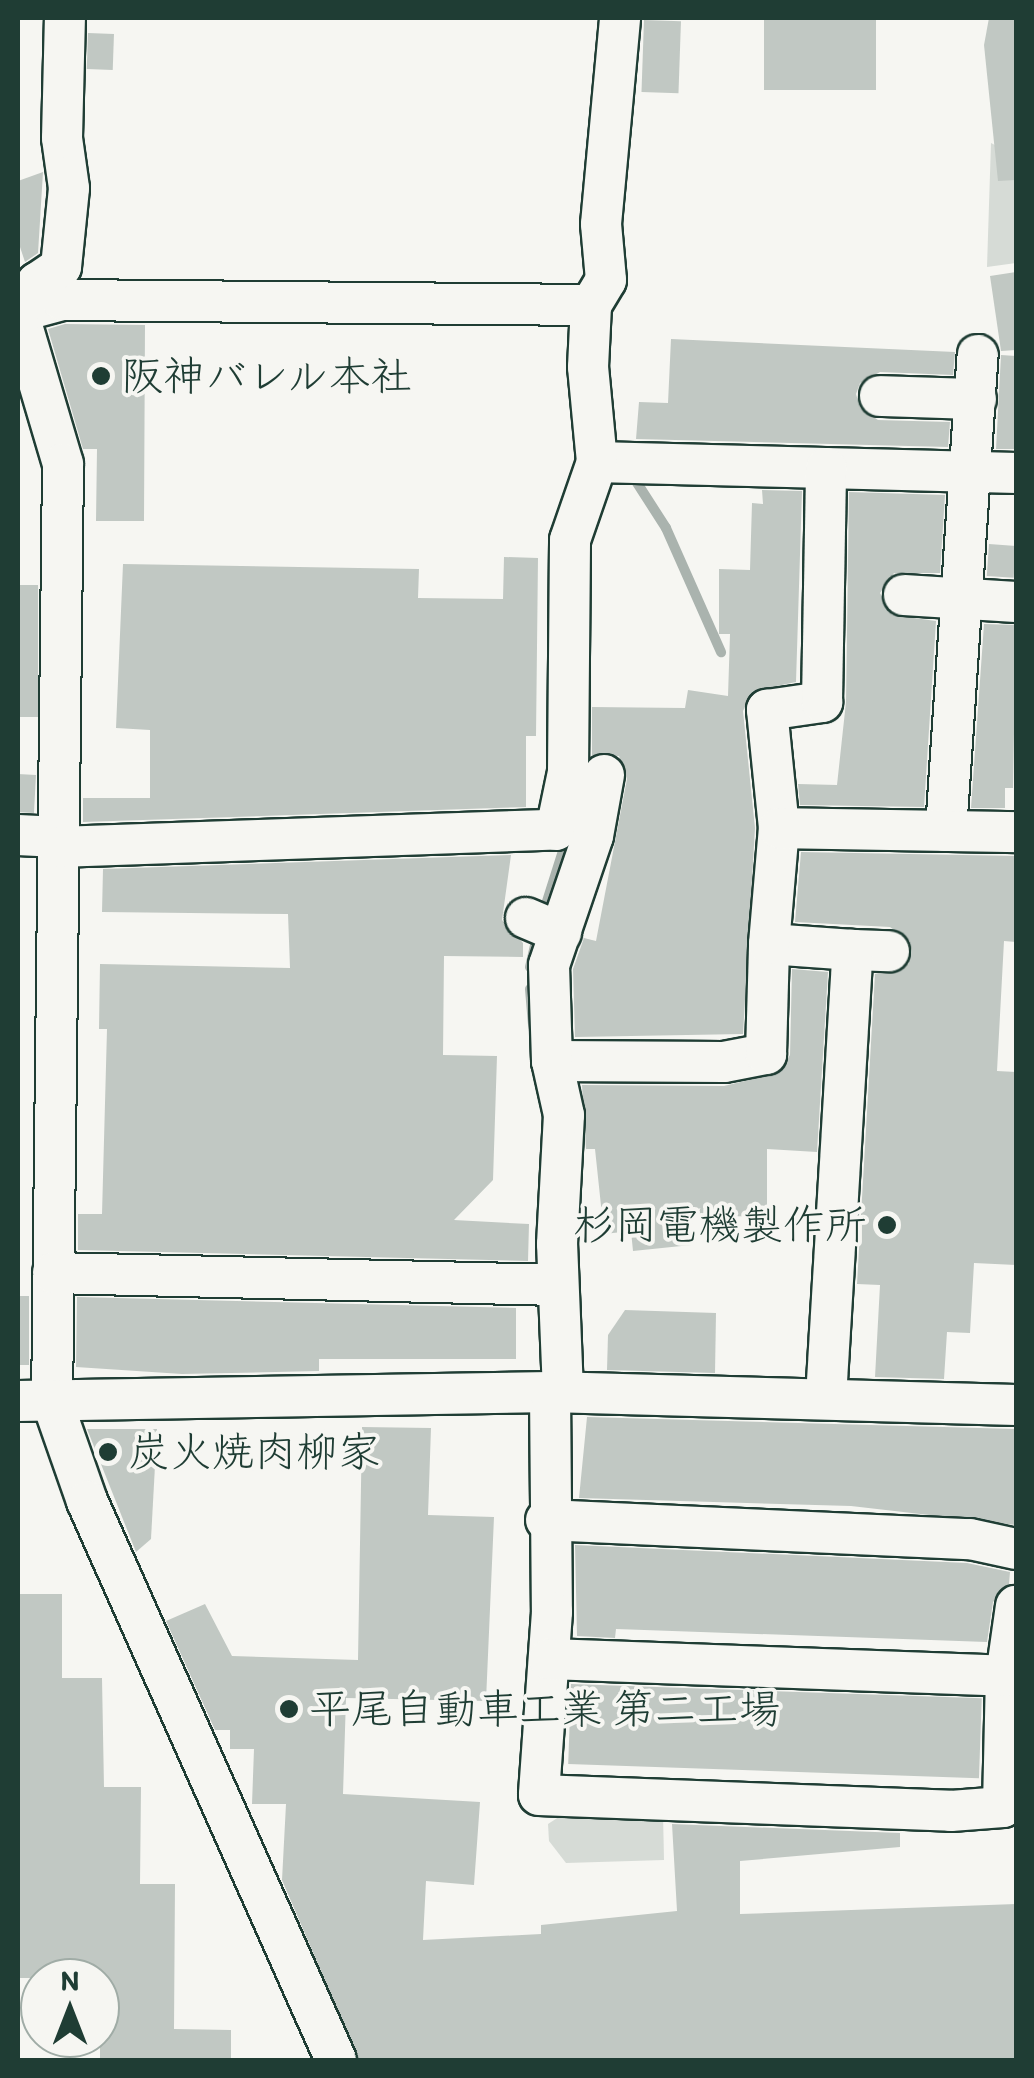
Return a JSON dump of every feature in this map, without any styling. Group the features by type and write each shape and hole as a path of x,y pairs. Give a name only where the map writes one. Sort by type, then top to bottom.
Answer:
{"street":[{"path":"65,18 62,138 69,188 61,267 37,282 18,312 63,464 54,1274 35,1401 87,1501 336,2060"},
{"path":"575,831 568,772 570,540 606,462 588,367 591,306 606,280 602,224 620,18"},
{"path":"18,312 62,300 591,306"},
{"path":"946,831 978,355"},
{"path":"880,396 976,399"},
{"path":"606,462 1016,473"},
{"path":"552,1061 724,1062 766,1054 779,828 767,710 822,702 826,468"},
{"path":"904,595 1016,602"},
{"path":"604,775 575,831 544,925 552,1061 564,1115 546,1285 556,1392 546,1520 549,1659 538,1795 952,1811 1002,1807 1006,1676 1016,1606"},
{"path":"779,828 1016,832"},
{"path":"18,836 58,842 530,836 575,831"},
{"path":"770,944 872,951 826,1398"},
{"path":"54,1274 546,1285"},
{"path":"35,1401 556,1392 1016,1406"},
{"path":"546,1520 970,1539 1016,1549"},
{"path":"549,1659 1006,1676"}],"shaded area":[{"path":"991,143 1016,156 1016,263 987,267"},
{"path":"565,1813 663,1813 664,1860 566,1863 549,1841 548,1824"}],"building":[{"path":"764,18 876,18 876,90 764,90"},
{"path":"989,18 1016,18 1016,180 998,181 984,45"},
{"path":"644,20 681,21 678,93 641,92"},
{"path":"88,33 114,34 113,70 87,69"},
{"path":"43,172 38,253 25,262 18,241 18,181"},
{"path":"1016,272 1016,350 1001,351 990,276"},
{"name":"阪神バレル本社","path":"65,324 145,325 144,521 96,521 97,449 83,449 48,329"},
{"path":"671,339 955,352 953,375 880,372 860,383 856,394 860,408 878,420 950,422 948,447 636,439 639,402 668,403"},
{"path":"1001,355 1016,356 1016,449 996,449"},
{"path":"762,490 802,491 796,682 753,691 743,711 755,828 743,1034 575,1037 573,969 584,938 596,941 627,779 619,756 592,755 592,707 685,708 688,690 728,696 730,634 719,634 719,569 750,570 752,503 763,504"},
{"path":"849,492 945,495 940,573 894,573 880,593 892,615 936,621 924,807 800,805 798,784 837,785 846,702"},
{"path":"989,544 1016,546 1014,578 987,576"},
{"path":"504,557 538,558 536,736 526,736 526,807 83,822 83,798 150,798 150,730 116,728 123,564 419,569 418,598 503,599"},
{"path":"18,585 38,585 38,717 18,717"},
{"path":"984,624 1016,625 1013,788 1005,788 1005,808 971,808"},
{"path":"18,774 36,775 34,813 18,812"},
{"path":"801,852 1016,856 1016,942 1004,941 997,1071 1016,1072 1016,1265 974,1263 970,1333 947,1332 944,1379 875,1377 880,1285 857,1284 875,974 909,964 910,941 890,927 795,922"},
{"path":"511,855 502,920 523,943 523,957 444,956 443,1055 497,1056 493,1180 454,1220 529,1224 528,1261 78,1250 78,1214 102,1214 107,1029 99,1029 100,964 290,968 288,914 102,912 103,869"},
{"path":"792,969 828,972 817,1152 767,1149 767,1216 689,1217 691,1245 633,1251 631,1231 604,1234 595,1149 586,1149 582,1085 724,1086 779,1073 790,1055"},
{"path":"18,1296 29,1296 29,1365 18,1365"},
{"path":"77,1297 516,1308 516,1359 319,1359 319,1371 182,1374 76,1367"},
{"path":"625,1310 716,1313 715,1373 607,1370 608,1335"},
{"path":"587,1417 1016,1429 1016,1525 851,1506 579,1498"},
{"path":"362,1427 431,1428 428,1515 494,1517 486,1701 346,1698 343,1794 480,1802 474,1885 426,1881 423,1940 541,1934 541,1925 677,1911 672,1824 900,1833 900,1847 740,1861 740,1914 1016,1904 1016,2060 359,2060 282,1880 286,1804 252,1804 254,1749 230,1749 230,1730 215,1730 166,1621 205,1604 232,1656 358,1660"},
{"path":"87,1429 157,1429 151,1539 136,1552"},
{"path":"575,1545 967,1563 1010,1572 1009,1584 993,1602 987,1642 616,1629 615,1638 577,1636"},
{"path":"18,1594 62,1594 62,1678 102,1678 104,1787 141,1787 140,1884 175,1884 174,2029 231,2030 231,2060 100,2060 120,2058 120,1958 20,1958 18,1978"},
{"path":"571,1684 982,1698 979,1778 568,1764"}],"waterway":[{"path":"632,475 666,528 721,652"},
{"path":"543,914 568,835"},
{"path":"530,967 538,931"},
{"path":"530,989 534,1037"}],"place":[{"name":"阪神バレル本社","path":"101,376"},
{"name":"杉岡電機製作所","path":"887,1225"},
{"name":"炭火焼肉柳家","path":"108,1452"},
{"name":"平尾自動車工業 第二工場","path":"289,1709"}]}
